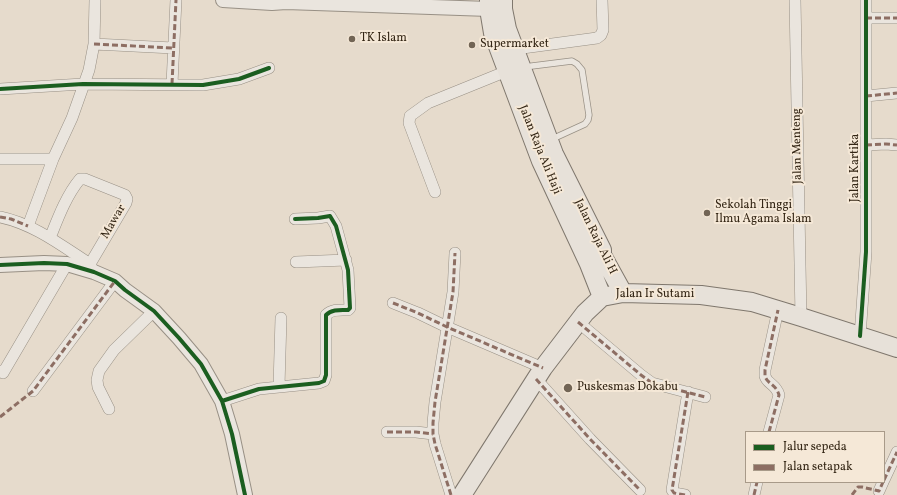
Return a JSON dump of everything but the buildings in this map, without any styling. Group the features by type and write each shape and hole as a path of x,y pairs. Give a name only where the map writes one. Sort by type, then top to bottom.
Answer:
{"main road":[{"name":"Jalan Raja Ali H","path":"494,3 503,10 507,29 515,49 514,69 602,250 602,255 623,293"},
{"name":"Jalan Raja Ali Haji","path":"494,3 493,33 514,69 541,161 586,258 602,297"},
{"name":"Jalan Ir Sutami","path":"462,495 540,374 585,313 602,297 623,293 701,296 752,302 801,316 897,348"}],"street":[{"path":"28,226 53,159 72,118 89,70 94,44 95,0"},
{"path":"172,84 176,0"},
{"path":"223,0 286,2 494,3"},
{"path":"515,49 597,38 601,35 603,30 602,0"},
{"name":"Jalan Menteng","path":"795,0 801,316"},
{"name":"Jalan Kartika","path":"860,336 866,252 866,0"},
{"path":"866,18 897,18"},
{"path":"94,44 173,48"},
{"path":"0,89 84,84 203,85 239,79 269,68"},
{"path":"435,192 409,123 410,116 428,103 514,69"},
{"path":"866,96 897,93"},
{"path":"866,145 897,145"},
{"path":"0,159 53,159"},
{"name":"Mawar","path":"50,238 65,203 76,183 80,179 84,179 125,195 127,199 126,203 92,268"},
{"path":"222,402 259,389 319,383 324,381 326,375 326,315 336,310 348,310 350,308 348,270 336,226 330,216 295,219"},
{"path":"0,217 28,226 50,238 92,268 116,281 125,290 154,311 179,338 201,364 222,402 232,434 245,495"},
{"path":"451,495 433,434 435,402 453,292 454,254"},
{"path":"296,262 346,260"},
{"path":"0,265 44,263 66,264 92,268"},
{"path":"0,371 3,373 66,264"},
{"path":"33,391 116,281"},
{"path":"393,303 447,327 540,374 590,439 640,490"},
{"path":"769,431 779,395 777,389 768,382 765,377 765,370 778,310"},
{"path":"109,409 98,387 98,371 114,350 154,311"},
{"path":"279,386 281,318"},
{"path":"578,322 652,383 705,397"},
{"path":"685,495 672,490 688,392"},
{"path":"387,432 416,432 433,434"},
{"path":"885,478 897,452"},
{"path":"754,495 757,483"}],"lane":[{"path":"514,69 572,62 577,64 582,70 589,115 588,120 584,124 549,141"}],"marked path":[{"path":"172,84 176,0"},
{"path":"866,18 897,18"},
{"path":"94,44 173,48"},
{"path":"866,96 897,93"},
{"path":"866,145 897,145"},
{"path":"0,217 11,219 28,226"},
{"path":"451,495 435,444 433,423 453,292 455,253"},
{"path":"0,417 33,391 115,281"},
{"path":"393,303 543,368"},
{"path":"769,431 779,395 778,391 766,379 765,370 778,310"},
{"path":"578,322 652,383 705,397"},
{"path":"536,379 590,439 640,490"},
{"path":"685,495 674,493 672,490 688,392"},
{"path":"387,432 416,432 433,434"},
{"path":"885,478 897,452"},
{"path":"754,495 757,483"},
{"path":"852,495 858,487 879,491 883,483"}],"cycle path":[{"path":"860,336 866,252 866,0"},
{"path":"0,89 83,84 203,85 239,79 269,68"},
{"path":"222,401 259,389 319,383 324,381 326,375 326,315 333,311 348,310 350,308 348,270 336,226 330,216 295,219"},
{"path":"0,265 44,263 67,264 94,272 115,281 154,311 201,364 222,401 232,434 245,495"}],"place":[{"name":"TK Islam","path":"352,39"},
{"name":"Supermarket","path":"472,45"},
{"name":"Sekolah Tinggi Ilmu Agama Islam","path":"707,213"},
{"name":"Puskesmas Dokabu","path":"568,388"}]}
